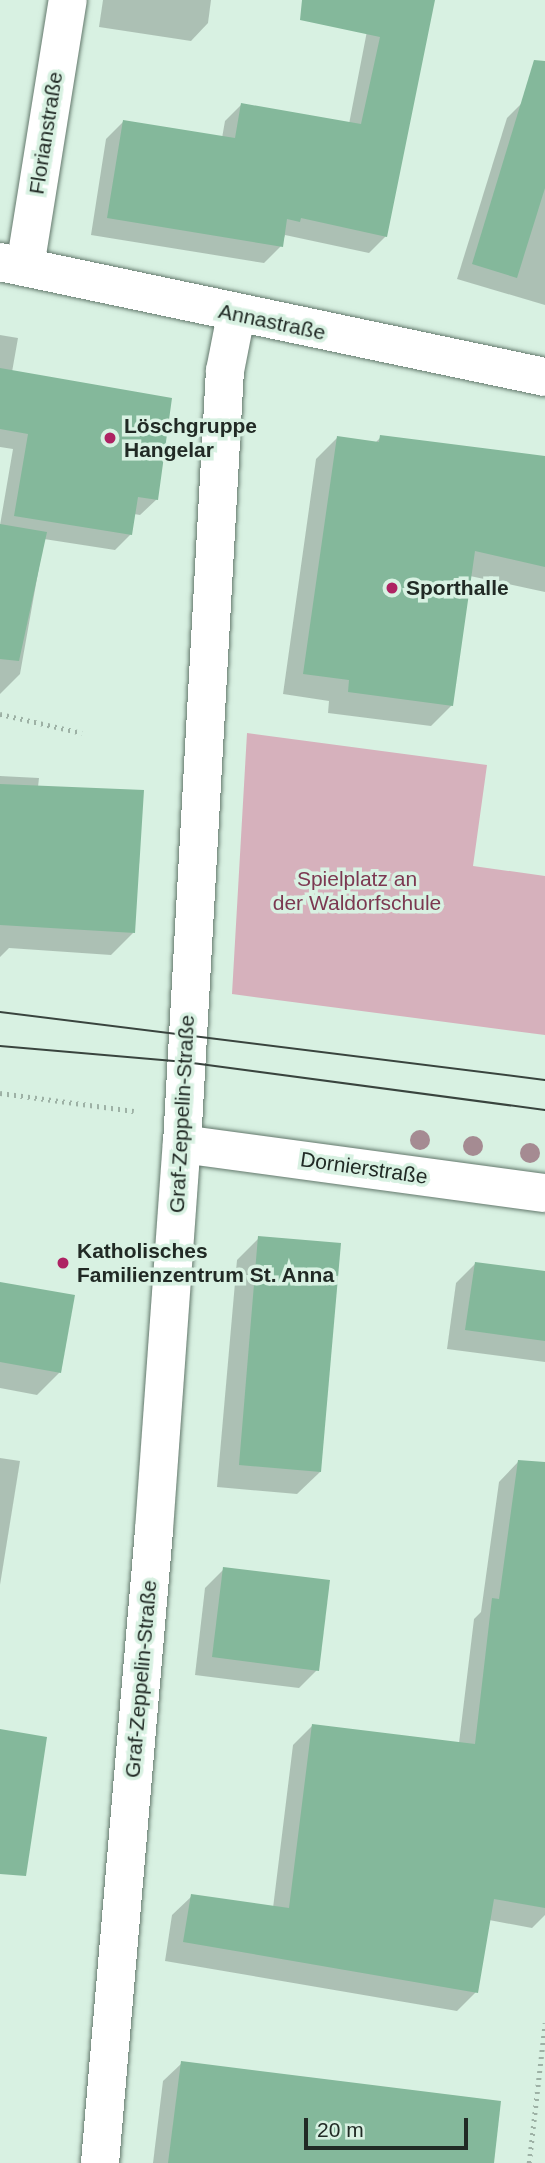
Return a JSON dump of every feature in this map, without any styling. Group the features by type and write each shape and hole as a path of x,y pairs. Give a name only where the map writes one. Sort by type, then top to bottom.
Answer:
{"street":[{"name":"Florianstraße","path":"12,264 68,0"},
{"name":"Annastraße","path":"12,264 236,315 545,377"},
{"name":"Graf-Zeppelin-Straße","path":"100,2163 183,1130 225,371 236,315"},
{"name":"Dornierstraße","path":"183,1130 545,1193"}],"path":[{"path":"0,714 82,733"},
{"path":"0,1093 183,1130"},
{"path":"529,2163 545,2023"}],"green space":[{"name":"Spielplatz an der Waldorfschule","path":"247,733 487,765 473,866 545,876 545,1035 232,994"}],"building":[{"path":"302,0 435,0 387,237 301,218 300,222 287,219 283,247 107,218 123,120 235,138 241,103 361,124 380,37 300,20"},
{"path":"534,60 545,61 545,188 517,278 472,264"},
{"path":"0,368 172,398 158,500 138,497 132,535 14,516 28,434 0,429"},
{"name":"Sporthalle","path":"380,435 545,456 545,567 475,551 453,706 348,692 349,680 303,674 337,436 379,442"},
{"path":"0,524 47,532 19,661 0,659"},
{"path":"0,784 144,790 135,933 0,925"},
{"path":"258,1236 341,1243 321,1472 239,1465"},
{"path":"475,1262 545,1271 545,1341 465,1330"},
{"path":"0,1282 75,1295 61,1373 0,1362"},
{"path":"518,1460 545,1462 545,1908 494,1899 478,1993 183,1942 191,1894 289,1908 312,1724 475,1744 492,1598 499,1599"},
{"path":"223,1567 330,1580 319,1671 212,1657"},
{"path":"0,1729 47,1737 26,1876 0,1874"},
{"path":"181,2061 501,2101 494,2163 168,2163"}],"tram line":[{"path":"0,1012 545,1080"},
{"path":"0,1046 185,1062 545,1110"}],"place":[{"name":"Löschgruppe Hangelar","path":"110,438"},
{"name":"Sporthalle","path":"392,588"},
{"name":"Katholisches Familienzentrum St. Anna","path":"63,1263"}]}
